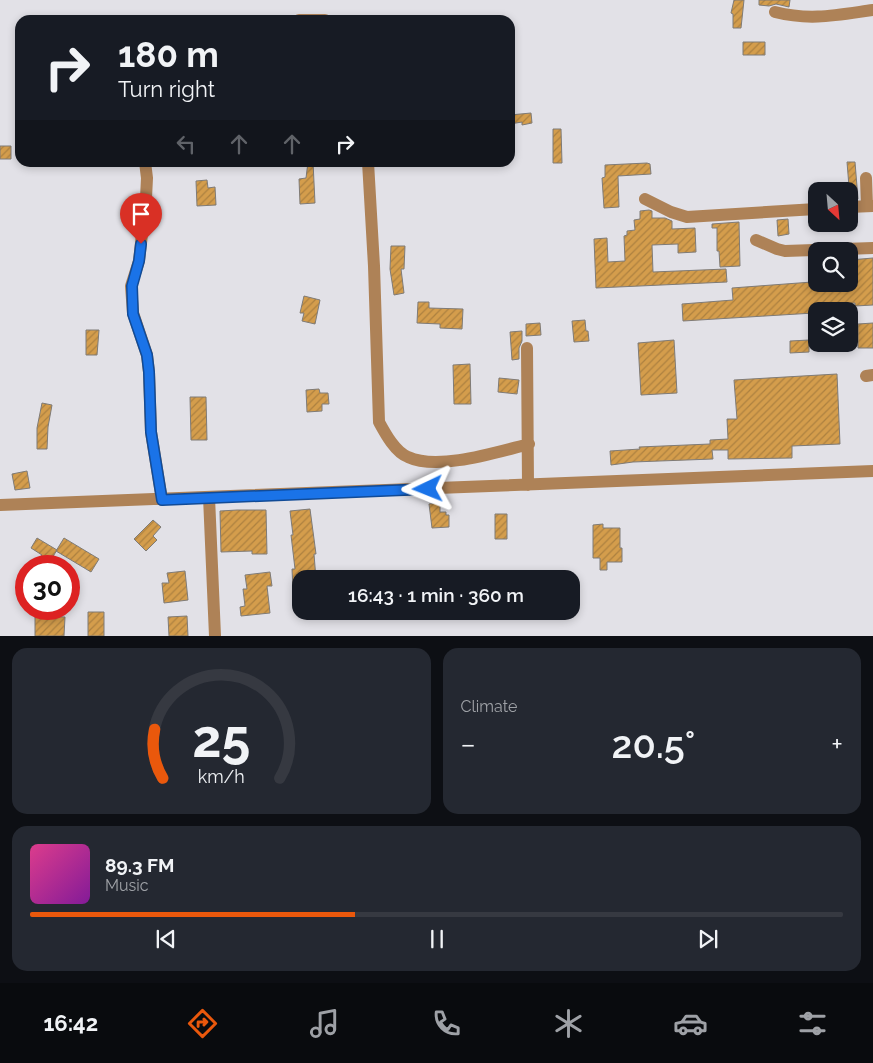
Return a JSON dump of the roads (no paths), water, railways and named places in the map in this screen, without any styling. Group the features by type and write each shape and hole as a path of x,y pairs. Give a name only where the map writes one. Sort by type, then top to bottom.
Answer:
{"street":[{"path":"774,12 792,17 815,18 873,10"},
{"path":"146,167 146,198 139,261 132,286 133,314 147,355 151,432 162,500"},
{"path":"368,167 374,266 379,422 387,438 406,457 423,461 459,461 529,444"},
{"path":"866,178 870,206"},
{"path":"645,199 671,212 687,217 808,209"},
{"path":"756,240 786,251 873,248"},
{"path":"527,348 528,485"},
{"path":"0,505 873,472"},
{"path":"209,497 216,636"}]}
